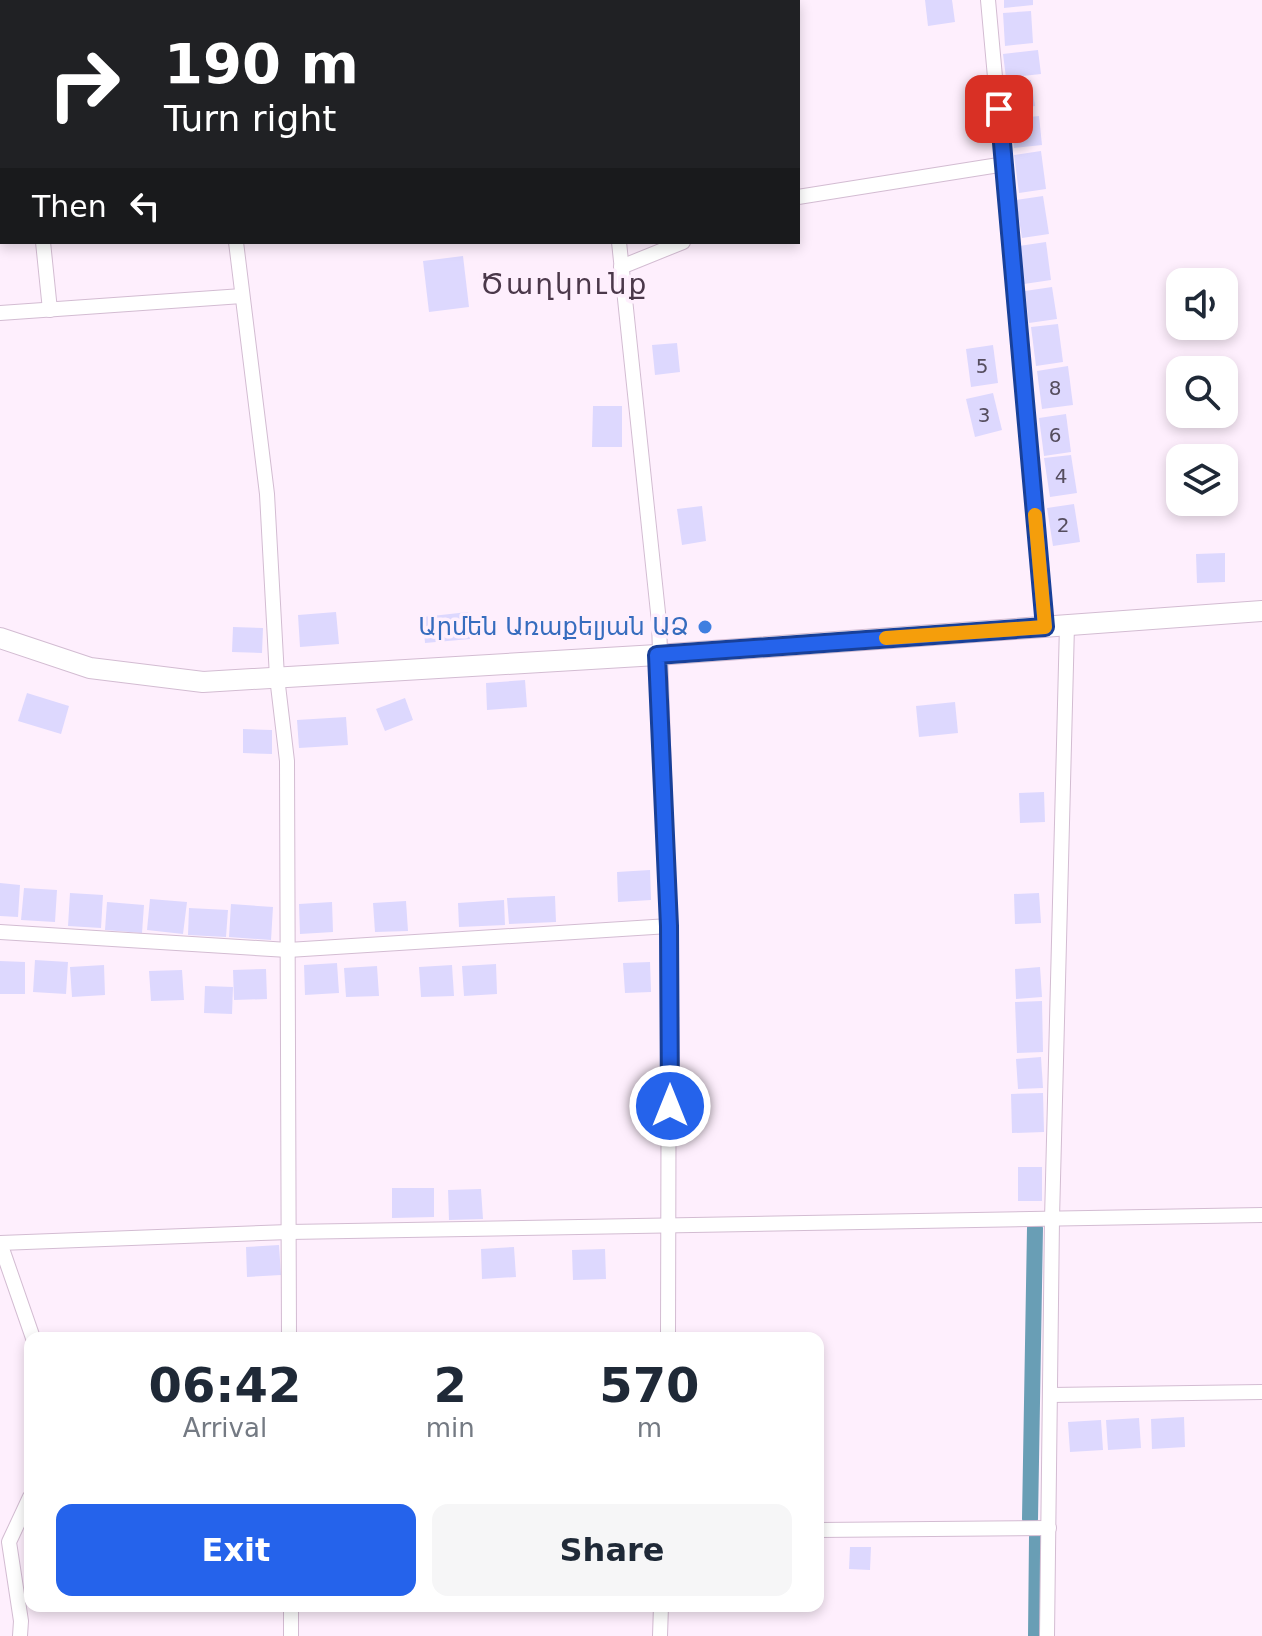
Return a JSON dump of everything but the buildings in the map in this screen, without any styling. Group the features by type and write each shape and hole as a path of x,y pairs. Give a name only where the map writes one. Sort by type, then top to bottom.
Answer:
{"main road":[{"path":"0,638 90,668 203,682 657,655 1262,611"}],"street":[{"path":"988,0 1045,627"},
{"path":"800,197 1005,164"},
{"path":"43,244 50,310"},
{"path":"236,244 267,494 277,677 287,761 289,1332"},
{"path":"619,244 659,622 657,655 669,926 668,1332"},
{"path":"621,267 678,244"},
{"path":"0,313 242,296"},
{"path":"1047,1636 1052,1219 1067,625"},
{"path":"0,932 288,950 669,926"},
{"path":"31,1332 0,1243 289,1232 1262,1215"},
{"path":"1051,1395 1262,1392"},
{"path":"20,1636 21,1621 9,1542 24,1510"},
{"path":"824,1530 1049,1528"},
{"path":"9,1542 24,1533"},
{"path":"291,1612 291,1636"},
{"path":"660,1636 661,1612"}],"waterway":[{"path":"1030,1519 1035,1228"},
{"path":"1036,1636 1037,1537"}],"slow traffic":[{"path":"886,638 1045,627 1035,515"}],"place":[{"name":"Արմեն Առաքելյան ԱՁ","path":"705,627"}],"district":[{"name":"Ծաղկունք","path":"564,284"}],"route":[{"path":"670,1106 669,926 657,655 1045,627 999,109"}]}
